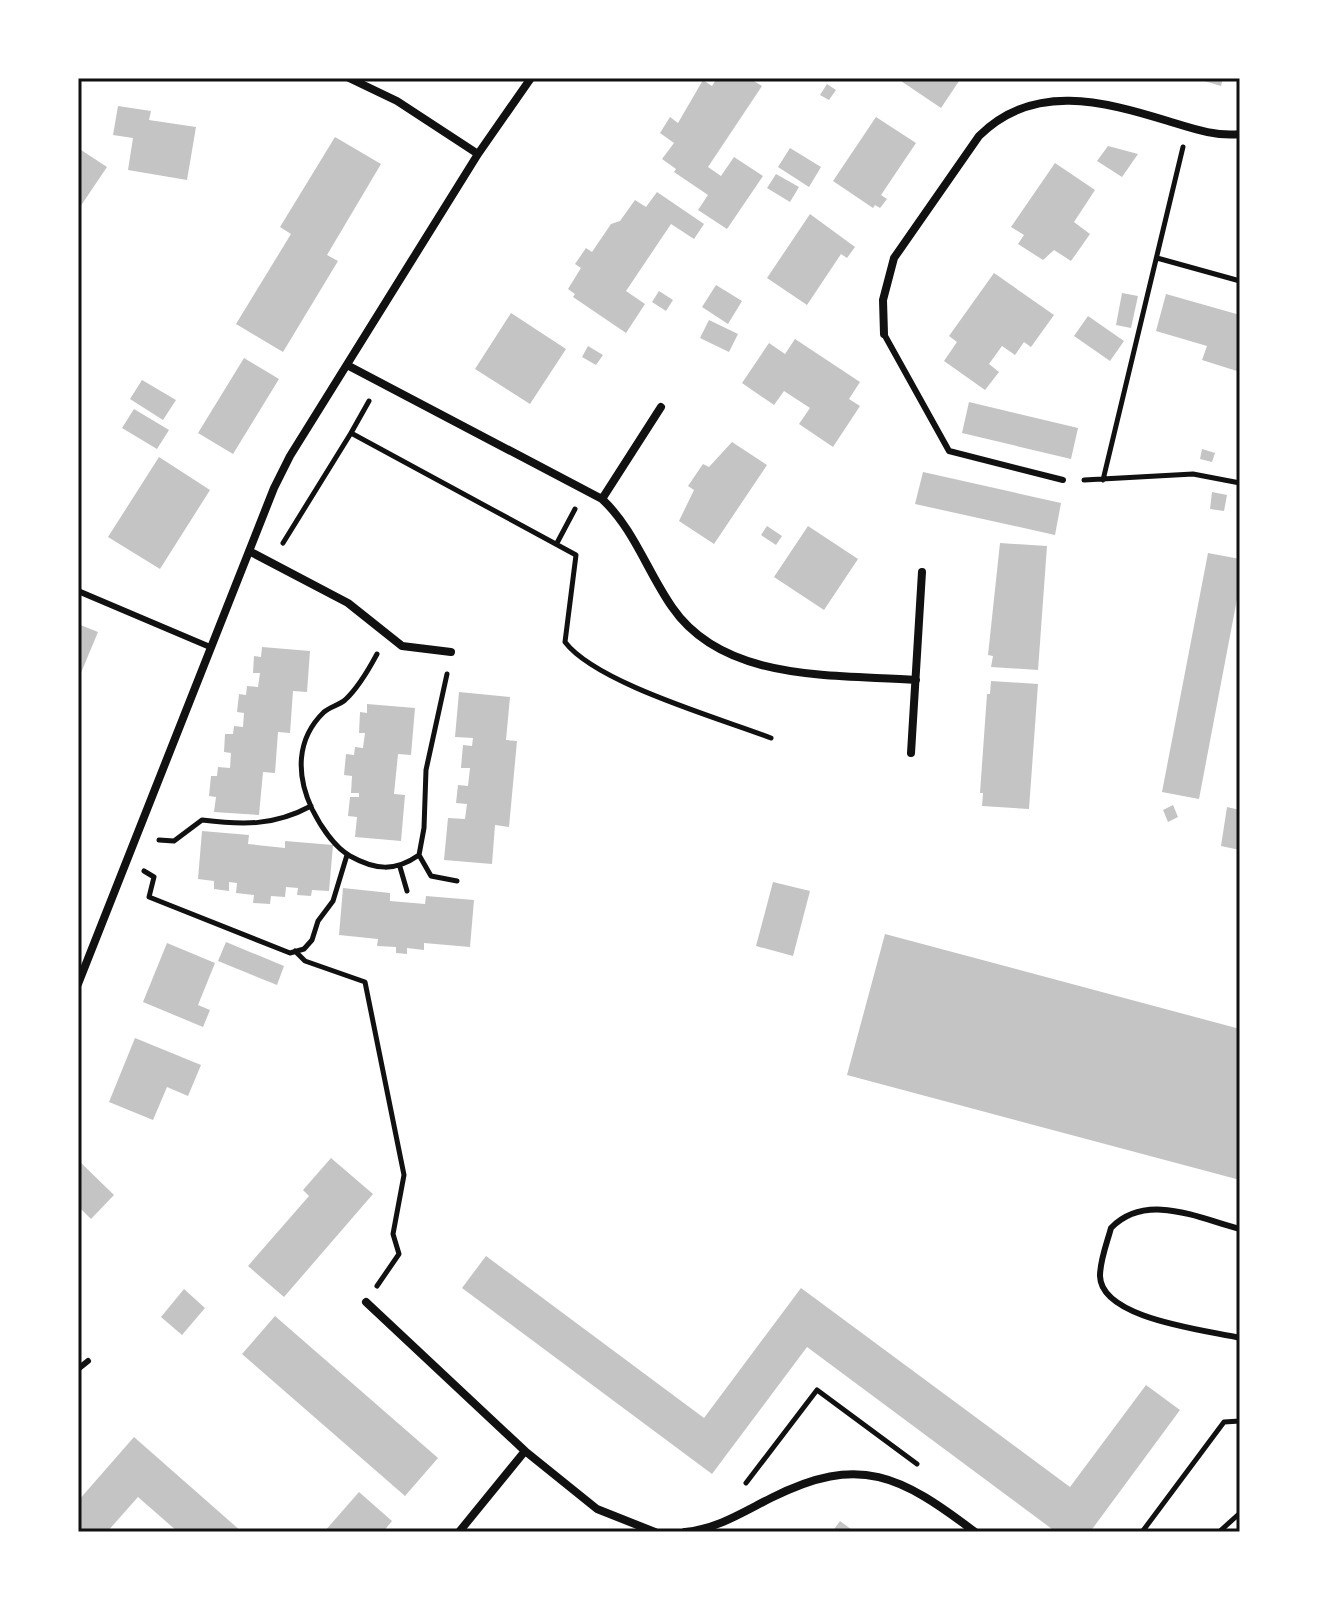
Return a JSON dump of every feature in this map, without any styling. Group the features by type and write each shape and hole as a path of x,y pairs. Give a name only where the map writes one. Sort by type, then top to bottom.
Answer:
{"street":[{"path":"349,78 397,101 478,154"},
{"path":"78,984 210,647 290,456 478,154 531,78"},
{"path":"884,334 883,300 894,258 967,151 994,120 1034,103 1080,99 1187,127 1240,134"},
{"path":"347,365 602,499 619,515 675,613 735,656 783,671 916,680"},
{"path":"602,499 661,407"},
{"path":"249,551 348,603 402,646 451,652"},
{"path":"911,753 922,572"},
{"path":"366,1302 525,1451 597,1509 655,1532"},
{"path":"459,1532 525,1451"},
{"path":"685,1532 731,1520 812,1479 836,1473 885,1478 916,1489 975,1532"}],"lane":[{"path":"884,334 949,451 1063,480"},
{"path":"78,591 210,647"},
{"path":"1240,1229 1165,1210 1136,1210 1111,1228 1100,1278 1105,1294 1133,1313 1240,1338"},
{"path":"78,1369 88,1361"}],"path":[{"path":"1103,480 1187,127"},
{"path":"1157,258 1240,281"},
{"path":"271,561 379,383"},
{"path":"351,433 576,555 565,642 577,658 638,687 771,738"},
{"path":"1063,480 1193,474 1240,483"},
{"path":"557,543 586,489"},
{"path":"387,636 345,700 325,711 306,736 300,765 302,785 331,838 347,855 371,866 400,867 419,855"},
{"path":"451,652 426,770 424,828 419,855 431,876 457,881"},
{"path":"139,832 157,840 174,841 202,820 253,825 274,822 311,806"},
{"path":"154,877 149,897 264,945 295,951 304,949 312,940 318,921 333,901 347,855"},
{"path":"400,867 407,891"},
{"path":"295,951 305,961 365,982 374,1026 404,1175 393,1234 399,1254 366,1302"},
{"path":"741,1491 817,1390 922,1468"},
{"path":"1142,1532 1224,1422 1240,1421"},
{"path":"1219,1532 1240,1513"}],"building":[{"path":"717,78 749,78 762,86 708,167 721,176 734,157 763,176 727,229 698,210 708,195 674,172 676,169 662,159 674,143 660,133 670,117 678,123 703,80 712,86"},
{"path":"903,78 961,78 941,108 901,81"},
{"path":"1194,78 1223,78 1221,86"},
{"path":"827,84 836,90 829,100 820,95"},
{"path":"118,106 151,111 149,120 196,127 187,180 128,170 133,138 113,135"},
{"path":"876,117 916,143 881,195 887,199 880,208 875,205 873,208 833,181"},
{"path":"335,137 381,164 327,255 338,261 283,352 236,324 291,234 280,227"},
{"path":"1108,146 1138,154 1122,177 1097,161"},
{"path":"78,148 107,167 78,210"},
{"path":"790,148 821,167 809,187 778,167"},
{"path":"1055,163 1095,190 1074,222 1090,234 1071,261 1054,250 1043,260 1018,244 1024,235 1011,227"},
{"path":"776,174 799,187 790,202 767,188"},
{"path":"657,192 704,224 694,239 671,224 626,291 645,304 626,333 573,297 575,294 568,289 581,268 575,264 586,248 592,252 611,224 620,221 635,200 646,207"},
{"path":"810,214 855,247 847,258 841,254 807,305 767,278"},
{"path":"994,273 1054,315 1031,347 1024,342 1015,355 1002,346 989,364 999,372 985,390 944,361 957,342 949,336"},
{"path":"716,285 742,301 728,324 702,307"},
{"path":"659,291 673,300 666,311 652,302"},
{"path":"1122,293 1138,296 1131,328 1116,325"},
{"path":"1166,294 1240,315 1240,372 1202,360 1207,346 1156,331"},
{"path":"511,313 566,349 530,404 475,369"},
{"path":"1088,316 1124,341 1110,361 1074,336"},
{"path":"709,320 738,334 729,352 700,338"},
{"path":"795,339 860,382 849,399 860,406 833,447 799,424 810,408 784,391 774,405 742,383 769,343 785,354"},
{"path":"588,346 603,355 596,365 582,357"},
{"path":"244,358 279,379 233,454 198,433"},
{"path":"142,380 176,400 163,420 130,399"},
{"path":"969,402 1078,428 1071,459 962,433"},
{"path":"134,409 169,430 157,449 122,428"},
{"path":"732,442 767,465 714,544 679,521 694,490 688,486 703,464 709,467"},
{"path":"1202,449 1215,453 1212,462 1200,459"},
{"path":"159,457 210,490 160,569 108,537"},
{"path":"923,472 1061,503 1055,535 915,504"},
{"path":"1212,492 1227,495 1224,511 1210,509"},
{"path":"767,526 782,536 776,545 761,535"},
{"path":"808,526 858,559 824,610 774,577"},
{"path":"1000,543 1047,546 1038,670 991,667 993,656 988,655"},
{"path":"1208,553 1240,559 1240,600 1237,599 1199,799 1162,792"},
{"path":"78,624 98,632 78,680"},
{"path":"262,647 310,651 307,692 293,691 290,733 278,732 275,773 263,772 259,815 214,812 216,797 209,796 211,776 217,776 218,767 230,768 231,753 224,752 225,734 233,734 234,726 243,727 244,713 237,712 239,694 246,695 247,686 258,687 260,673 253,673 254,656 261,657"},
{"path":"991,681 1038,684 1029,809 982,806 983,793 980,793 987,694 990,694"},
{"path":"459,692 510,697 506,740 517,741 509,827 495,825 492,864 444,860 448,818 465,819 467,804 456,803 458,785 468,786 470,768 461,768 463,745 472,746 473,738 455,737"},
{"path":"367,704 415,708 411,755 398,754 394,794 405,795 401,841 355,837 357,817 348,816 350,797 359,797 359,793 351,793 352,776 344,775 346,754 354,755 355,747 363,748 365,733 359,733 360,712 367,713"},
{"path":"1173,805 1178,817 1168,822 1163,810"},
{"path":"1227,807 1240,810 1240,850 1221,846"},
{"path":"202,831 249,835 248,844 285,848 285,841 333,845 329,891 312,890 311,896 297,895 298,888 286,887 285,897 271,896 270,904 253,903 254,895 236,893 237,883 229,882 229,891 214,889 214,881 198,879"},
{"path":"773,882 810,891 793,956 756,946"},
{"path":"343,888 390,893 390,901 425,904 426,896 474,900 470,947 424,943 424,950 407,948 407,954 396,953 396,947 377,946 378,939 339,935"},
{"path":"885,934 1240,1029 1240,1180 847,1075"},
{"path":"226,942 284,966 277,985 218,961"},
{"path":"167,943 215,963 198,1005 210,1010 203,1027 143,1002"},
{"path":"135,1038 201,1065 188,1096 167,1087 153,1120 109,1102"},
{"path":"331,1158 373,1194 284,1297 248,1266 309,1196 303,1190"},
{"path":"78,1160 114,1195 91,1219 78,1206"},
{"path":"486,1256 704,1418 801,1288 1070,1487 1146,1385 1180,1410 1090,1532 1056,1532 807,1347 712,1474 462,1288"},
{"path":"184,1289 205,1308 182,1335 161,1317"},
{"path":"275,1316 438,1458 405,1496 242,1354"},
{"path":"134,1437 242,1532 178,1532 138,1497 107,1532 78,1532 78,1501"},
{"path":"359,1492 392,1521 383,1532 324,1532"},
{"path":"840,1521 855,1532 832,1532"}]}
